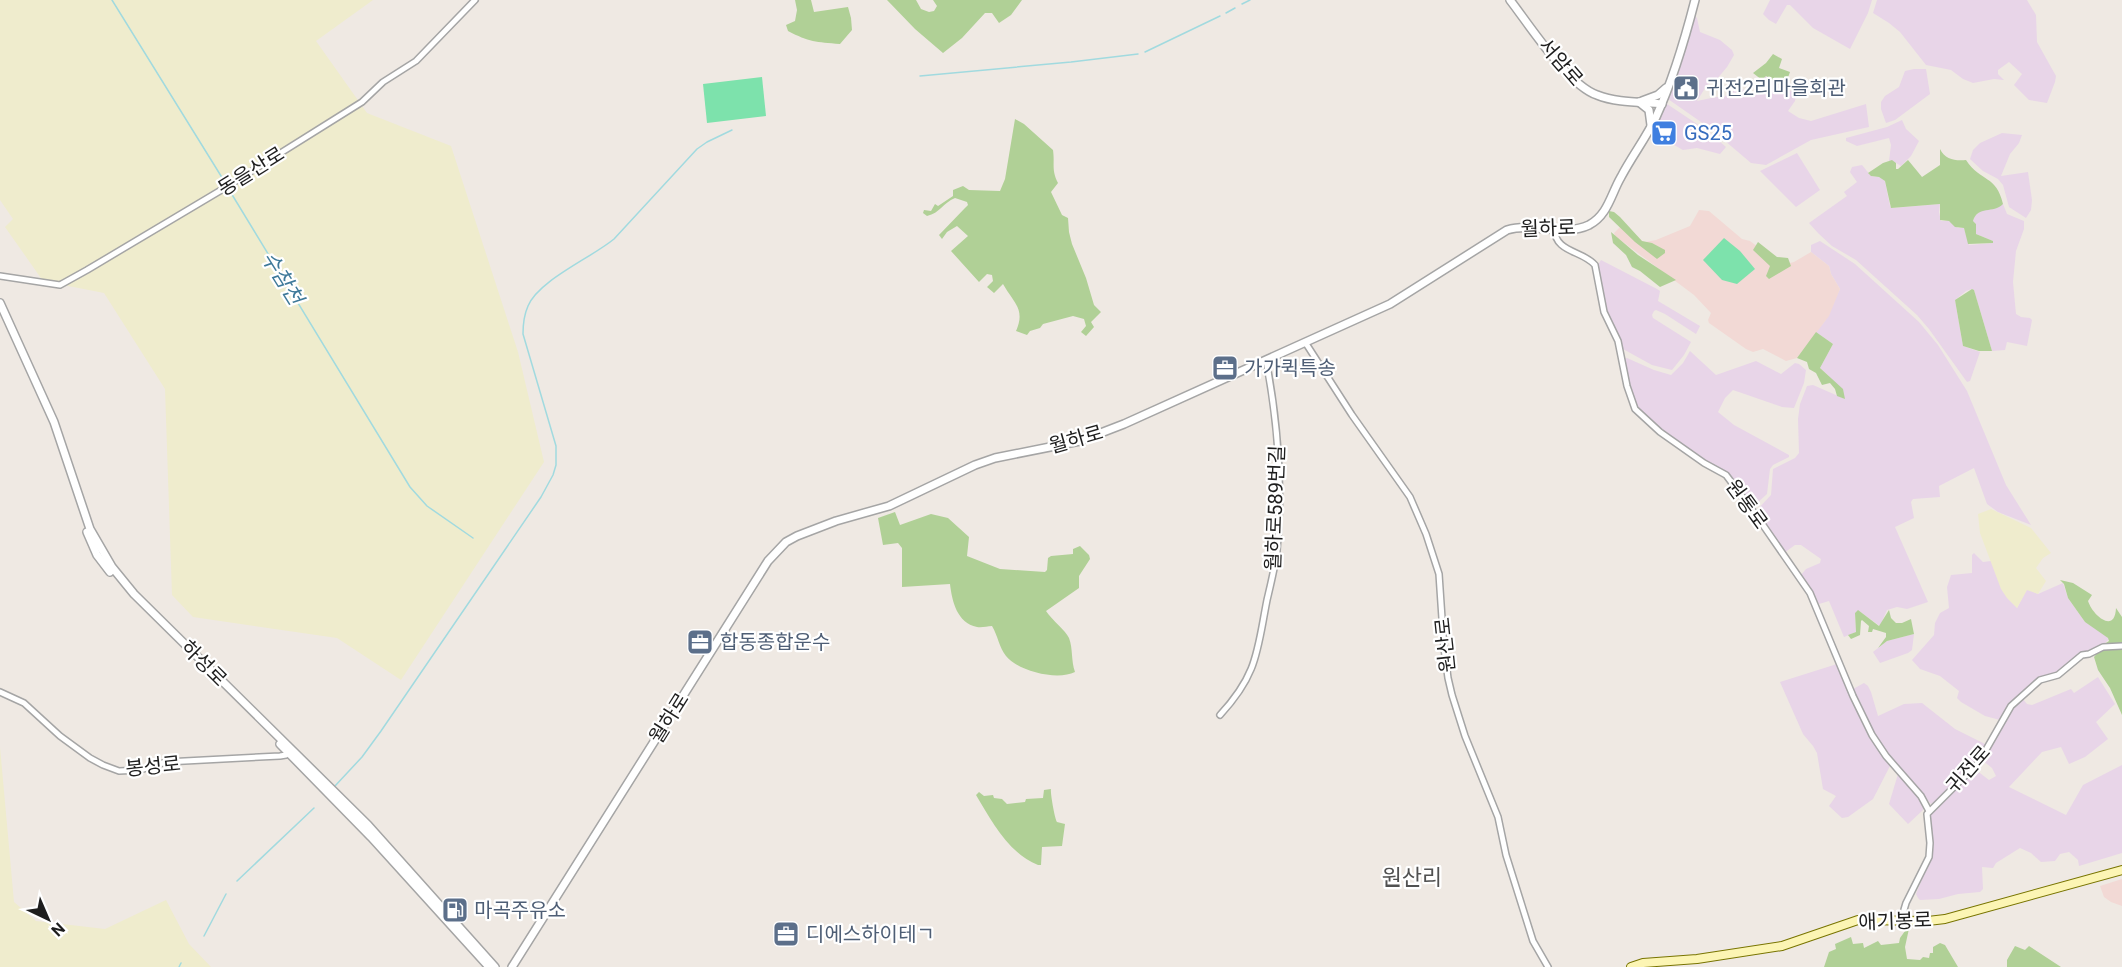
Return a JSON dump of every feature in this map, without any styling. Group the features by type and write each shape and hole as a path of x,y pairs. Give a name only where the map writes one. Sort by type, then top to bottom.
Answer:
{"main road":[{"name":"애기봉로","path":"1631,967 1652,962 1698,959 1773,947 1858,920 1928,921 1945,919 2122,870"}],"street":[{"name":"동을산로","path":"0,276 60,285 235,182 362,102 383,82 416,61 475,0"},
{"name":"서암로","path":"1510,0 1575,82 1585,90 1606,98 1662,104"},
{"name":"월하로","path":"512,967 768,561 786,542 836,521 889,506 985,461 1093,436 1390,304 1507,230 1516,227 1580,228 1600,217 1662,104 1695,0"},
{"path":"1651,125 1649,110 1640,102 1658,95 1668,87"},
{"name":"원통로","path":"1554,228 1556,239 1563,247 1590,260 1595,265 1604,312 1618,341 1629,395 1635,409 1660,432 1704,463 1726,475 1756,515 1810,593 1872,735 1886,756 1921,796 1929,811"},
{"name":"하성로","path":"0,303 54,422 86,520 102,553 134,594 291,751 489,967"},
{"name":"하성로","path":"0,310 51,422 83,525 97,555 135,599 368,825 495,967"},
{"name":"원산로","path":"1305,342 1357,422 1410,497 1424,528 1439,574 1444,648 1452,695 1465,736 1498,817 1506,855 1533,941 1548,967"},
{"name":"월하로589번길","path":"1220,716 1242,687 1257,656 1275,564 1279,497 1278,443 1273,395 1266,360"},
{"name":"귀전로","path":"1929,811 1979,762 2011,706 2040,680 2061,673 2082,655 2103,647 2122,646"},
{"name":"봉성로","path":"0,692 24,703 60,736 90,758 119,771 140,770 166,762 280,756 291,751"},
{"path":"1901,920 1906,903 1929,857 1930,843 1926,819 1929,811"}],"shaded area":[{"path":"0,0 373,0 316,41 367,113 451,146 518,352 544,462 401,680 337,638 193,617 172,595 165,389 104,293 43,281 5,227 13,219 0,200"},
{"path":"1770,0 1872,0 1850,49 1813,28 1790,5 1787,5 1776,24 1769,20 1763,14"},
{"path":"1877,0 2027,0 2036,15 2037,42 2056,76 2047,103 2029,100 2014,85 2022,74 2009,62 1998,70 1998,74 2004,80 1994,79 1973,83 1951,70 1926,65 1900,32 1873,13"},
{"path":"1694,15 1697,18 1700,32 1720,40 1732,50 1734,55 1717,79 1707,85 1697,101 1724,97 1739,87 1754,97 1765,76 1796,94 1795,101 1788,111 1799,118 1811,121 1866,104 1869,127 1811,140 1766,165 1751,163 1711,129 1668,99"},
{"path":"1926,69 1930,94 1895,120 1886,123 1881,102 1885,96 1899,87 1905,71"},
{"path":"1667,104 1706,130 1726,147 1720,154 1697,148 1683,150 1654,136 1651,132"},
{"path":"1902,120 1906,129 1919,141 1911,156 1901,166 1889,161 1891,145 1889,138 1857,146 1846,141 1846,138 1887,127"},
{"path":"2002,133 2022,135 2010,154 2001,176 2028,172 2032,200 2031,210 2026,218 2009,207 2003,185 1998,179 1983,171 1970,159 1973,150 1980,143"},
{"path":"1797,153 1820,190 1796,207 1760,171"},
{"path":"1862,165 1871,176 1885,181 1892,208 1940,204 1941,221 1949,221 1958,228 1964,228 1969,245 1993,243 1976,234 1976,224 1973,221 1980,211 2003,204 2007,214 2024,221 2024,229 2016,251 2013,282 2016,314 2032,320 2027,346 2007,342 2005,350 1992,351 1974,290 1966,291 1955,300 1963,346 1980,352 1970,381 1967,382 1917,315 1856,260 1832,246 1818,233 1809,223 1847,196 1844,192 1857,182 1850,172 1852,167"},
{"path":"1699,210 1709,211 1742,239 1750,241 1782,265 1794,262 1811,252 1829,266 1840,289 1829,316 1797,358 1786,361 1763,349 1753,352 1746,349 1709,323 1711,313 1694,295 1614,233 1624,223 1642,241 1656,240 1690,226"},
{"path":"1820,241 1855,264 1919,322 1938,345 1967,391 2006,485 2031,525 1998,512 1987,504 1974,468 1939,486 1940,497 1913,499 1911,502 1914,518 1895,527 1928,602 1907,609 1897,607 1887,610 1880,626 1859,611 1855,613 1856,632 1844,637 1829,601 1819,604 1801,575 1806,569 1820,563 1821,559 1801,545 1795,545 1784,553 1756,511 1771,495 1773,469 1795,458 1799,453 1798,419 1800,404 1807,386 1813,385 1845,399 1828,375 1820,368 1833,344 1816,332 1825,321 1840,289 1829,266 1811,252 1811,245"},
{"path":"1601,260 1660,291 1658,301 1700,326 1696,334 1665,314 1654,311 1653,318 1691,342 1672,370 1652,365 1623,349 1606,311 1598,265"},
{"path":"1690,351 1716,375 1756,361 1781,374 1795,363 1806,370 1804,383 1794,408 1782,407 1733,390 1725,398 1718,412 1734,425 1789,455 1770,469 1767,494 1755,505 1751,504 1723,470 1701,459 1652,424 1636,407 1632,398 1624,359 1627,358 1671,375 1683,363"},
{"path":"1991,509 2031,528 2051,553 2043,558 2036,568 2046,581 2038,594 2027,590 2017,608 2001,589 1980,533 1978,514"},
{"path":"1974,553 1983,562 1991,561 2017,608 2027,589 2038,594 2063,583 2068,598 2085,622 2101,631 2109,639 2103,645 2079,654 2055,674 2040,677 2011,703 2000,720 1985,716 1961,702 1957,698 1959,691 1940,676 1920,669 1912,660 1934,635 1935,623 1940,613 1949,608 1947,587 1951,575 1972,573"},
{"path":"1914,634 1912,650 1908,653 1880,663 1873,652 1887,641"},
{"path":"1837,664 1872,738 1890,766 1873,799 1848,817 1842,818 1829,806 1836,796 1823,789 1817,753 1803,734 1780,682"},
{"path":"2098,677 2115,704 2096,722 2108,739 2085,757 2069,764 2061,747 2042,752 2009,787 2066,815 2083,785 2122,765 2122,853 2079,866 2078,860 2069,852 2060,854 2055,861 2041,862 2031,853 2020,848 1996,863 1993,868 1982,867 1983,889 1980,892 1920,900 1916,894 1932,854 1929,814 1976,770 1989,780 1996,776 1992,768 1982,760 2009,711 2022,698 2027,704 2032,705 2071,689 2074,693"},
{"path":"1864,683 1871,692 1878,716 1904,704 1922,703 1955,729 1987,745 1982,756 1954,786 1931,804 1897,767 1878,741 1853,689"},
{"path":"0,747 14,902 36,921 105,929 166,900 189,944 211,967 0,967"},
{"path":"1898,774 1923,805 1923,810 1908,824 1889,804"},
{"path":"2122,879 2122,906 2104,897 2100,886"}],"green space":[{"path":"795,0 811,0 814,12 848,7 852,30 840,44 813,41 788,31 786,25 795,21 797,10"},
{"path":"887,0 916,0 921,9 929,12 934,11 937,6 933,0 1022,0 1011,15 999,23 992,13 985,13 962,38 943,53 915,29"},
{"path":"1773,54 1782,59 1779,68 1790,72 1784,88 1766,76 1762,80 1753,73"},
{"path":"762,77 766,116 707,123 703,84"},
{"path":"1015,119 1024,124 1053,150 1054,170 1058,183 1051,192 1062,215 1068,218 1072,244 1094,305 1101,312 1091,322 1094,327 1086,336 1081,332 1086,326 1084,319 1073,316 1043,324 1027,335 1016,331 1020,317 1019,311 1003,284 994,293 987,287 993,281 992,275 987,274 979,282 951,251 968,236 957,226 947,232 942,239 939,235 968,205 967,202 955,198 931,215 927,216 923,213 924,210 931,211 935,204 938,206 953,196 953,190 963,186 969,190 1000,191 1005,179"},
{"path":"1940,149 1945,156 1951,159 1966,160 1992,183 2000,194 2003,204 1995,209 1978,213 1973,221 1976,224 1976,234 1993,243 1968,244 1964,228 1955,227 1949,221 1940,220 1940,204 1891,208 1885,181 1868,173 1892,160 1898,169 1908,160 1922,177 1940,165"},
{"path":"1609,211 1620,217 1642,241 1652,243 1665,250 1665,253 1657,259 1609,217"},
{"path":"1611,232 1638,255 1676,280 1660,287 1632,267 1626,255 1613,243"},
{"path":"1724,238 1740,251 1755,269 1737,284 1722,280 1703,260"},
{"path":"1758,242 1777,257 1788,258 1791,266 1769,279 1766,276 1770,266 1753,250"},
{"path":"1972,289 1992,351 1979,351 1963,346 1955,300"},
{"path":"1816,332 1833,344 1820,368 1843,389 1845,399 1837,396 1830,383 1822,385 1816,373 1809,369 1807,362 1797,358"},
{"path":"895,512 900,525 931,514 948,518 969,537 967,556 1000,569 1045,572 1048,558 1073,554 1073,549 1080,546 1090,559 1079,576 1079,588 1046,611 1069,638 1075,672 1067,675 1048,675 1019,666 1006,656 992,626 970,625 960,616 954,604 950,584 902,587 902,548 898,543 883,545 878,518"},
{"path":"2060,580 2073,583 2092,595 2088,601 2094,612 2104,620 2112,620 2116,608 2122,617 2122,644 2103,645 2109,641 2108,638 2085,622 2068,598 2064,584"},
{"path":"1858,610 1879,626 1889,610 1891,618 1896,623 1911,619 1914,634 1887,641 1878,648 1886,637 1886,633 1873,629 1872,632 1868,632 1869,626 1862,620 1860,635 1851,639 1848,635 1856,632 1855,613"},
{"path":"2122,647 2122,715 2110,688 2098,670 2094,657 2099,651"},
{"path":"1051,789 1056,820 1065,824 1062,846 1042,847 1041,865 1038,865 1018,853 1010,845 976,795 979,792 984,796 993,795 994,798 1002,799 1007,804 1025,802 1026,799 1043,798 1044,790"},
{"path":"1910,924 1905,947 1907,959 1929,958 1930,953 1933,953 1933,947 1940,943 1945,945 1958,967 1824,967 1829,952 1836,949 1835,944 1851,937 1853,944 1863,943 1864,948 1878,941 1881,945 1899,943"},
{"path":"2015,946 2025,950 2029,946 2061,967 2007,967 2007,960"}],"waterway":[{"name":"수참천","path":"112,0 226,184"},
{"path":"1242,4 1250,0"},
{"path":"1226,13 1235,8"},
{"path":"1145,52 1220,16"},
{"path":"920,76 1138,54"},
{"path":"335,786 362,757 381,731 541,497 553,475 556,465 556,446 523,334 528,306 534,296 554,278 614,239 697,149 732,130"},
{"name":"수참천","path":"228,188 410,487 427,506 473,538"},
{"path":"237,881 314,808"},
{"path":"204,936 226,894"},
{"path":"179,967 181,963"}],"place":[{"name":"귀전2리마을회관","path":"1686,88"},
{"name":"GS25","path":"1664,133"},
{"name":"가가퀵특송","path":"1225,368"},
{"name":"합동종합운수","path":"700,642"},
{"name":"마곡주유소","path":"455,910"},
{"name":"디에스하이테ㄱ","path":"786,934"}],"district":[{"name":"원산리","path":"1412,877"}]}
